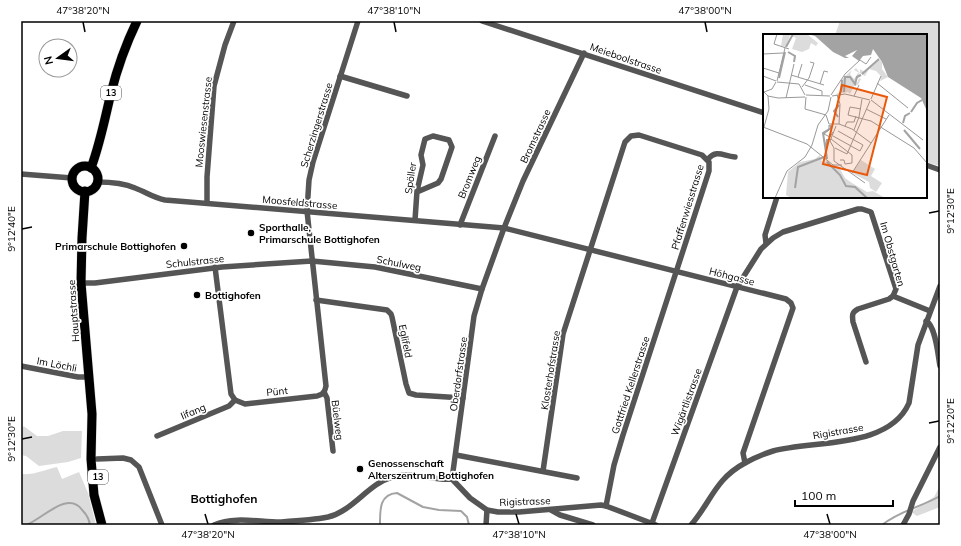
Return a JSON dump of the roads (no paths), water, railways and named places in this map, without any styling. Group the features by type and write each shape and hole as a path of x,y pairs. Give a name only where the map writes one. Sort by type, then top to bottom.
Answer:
{"main road":[{"name":"13","path":"90,168 100,143 116,75 137,21"},
{"path":"87,166 90,168 95,172 97,182 91,190 85,192 77,189 74,186 72,178 75,170 87,166"},
{"name":"Hauptstrasse","path":"85,192 81,283 89,377 92,428 90,446 94,495 102,525"},
{"name":"Hauptstrasse","path":"92,428 95,435 96,459 106,525"}],"street":[{"name":"Mooswiesenstrasse","path":"207,203 207,169 214,86 225,45 234,21"},
{"name":"Scherzingerstrasse","path":"312,261 307,211 309,180 313,162 358,21"},
{"name":"Meieboolstrasse","path":"482,21 584,53 763,113"},
{"name":"Bromstrasse","path":"504,228 524,181 584,53"},
{"path":"340,76 407,96"},
{"name":"Pfaffenwiesstrasse","path":"590,250 625,142 629,137 639,135 702,155 708,159 710,166 676,272"},
{"name":"Spöller","path":"415,220 416,192 423,165 421,155 425,139 433,136 447,139 451,143 452,147 439,182 416,192"},
{"name":"Bromweg","path":"460,224 495,136"},
{"path":"708,159 711,155 717,153 735,157"},
{"path":"927,165 940,170"},
{"path":"21,174 72,178"},
{"name":"Moosfeldstrasse","path":"97,182 136,188 161,200 504,228"},
{"path":"766,243 765,235 777,198"},
{"name":"Im Obstgarten","path":"737,287 761,249 773,238 790,230 858,209 871,212 895,286 895,293 889,299 854,311 852,315 866,362"},
{"name":"Höhgasse","path":"504,228 786,299 791,303 793,308 743,453 745,463"},
{"name":"Oberdorfstrasse","path":"452,479 474,316 504,228"},
{"name":"Klosterhofstrasse","path":"543,471 563,334 590,250"},
{"path":"312,261 326,386 324,392"},
{"name":"Schulstrasse","path":"81,283 95,283 215,268 312,261"},
{"name":"Schulweg","path":"312,261 375,267 482,289"},
{"path":"215,268 231,394 235,400"},
{"name":"Gottfried Kellerstrasse","path":"606,506 614,465 676,272"},
{"name":"Rigistrasse","path":"691,525 714,489 730,473 745,463 774,451 853,439 869,435 895,422 906,410 909,403 918,345 940,286"},
{"name":"Wigärtlistrasse","path":"654,524 737,287"},
{"name":"Im Obstgarten","path":"893,296 930,311"},
{"name":"Eglifeld","path":"316,300 387,310 391,314 409,393 416,395 463,398"},
{"path":"926,321 932,328 940,366"},
{"name":"Im Löchli","path":"21,366 78,377 89,377"},
{"name":"Pünt","path":"235,400 245,404 317,396 324,392"},
{"name":"Büelweg","path":"324,392 327,398 333,451"},
{"name":"Iifang","path":"157,436 229,406 235,400"},
{"path":"903,525 909,514 913,501 940,447"},
{"path":"456,455 577,478"},
{"path":"96,459 123,458 131,460 139,467 162,525"},
{"path":"214,525 233,520 280,522 328,517 346,509 379,483 397,475 412,475 444,480 452,479 470,498 487,510 486,525"},
{"name":"Rigistrasse","path":"487,510 498,512 519,512 591,505 606,506 654,524"},
{"path":"551,510 560,516 593,525"}],"waterway":[{"path":"380,525 380,514 384,500 387,496 397,493 423,507 439,510 461,511 467,517 469,525"},
{"path":"882,525 896,516 940,496"},
{"path":"26,525 55,508 63,504 70,503 77,505 88,517 90,525"}],"place":[{"name":"Sporthalle, Primarschule Bottighofen","path":"251,233"},
{"name":"Primarschule Bottighofen","path":"184,246"},
{"name":"Bottighofen","path":"197,295"},
{"name":"Genossenschaft Alterszentrum Bottighofen","path":"360,469"}],"district":[{"name":"Bottighofen","path":"224,499"}]}
